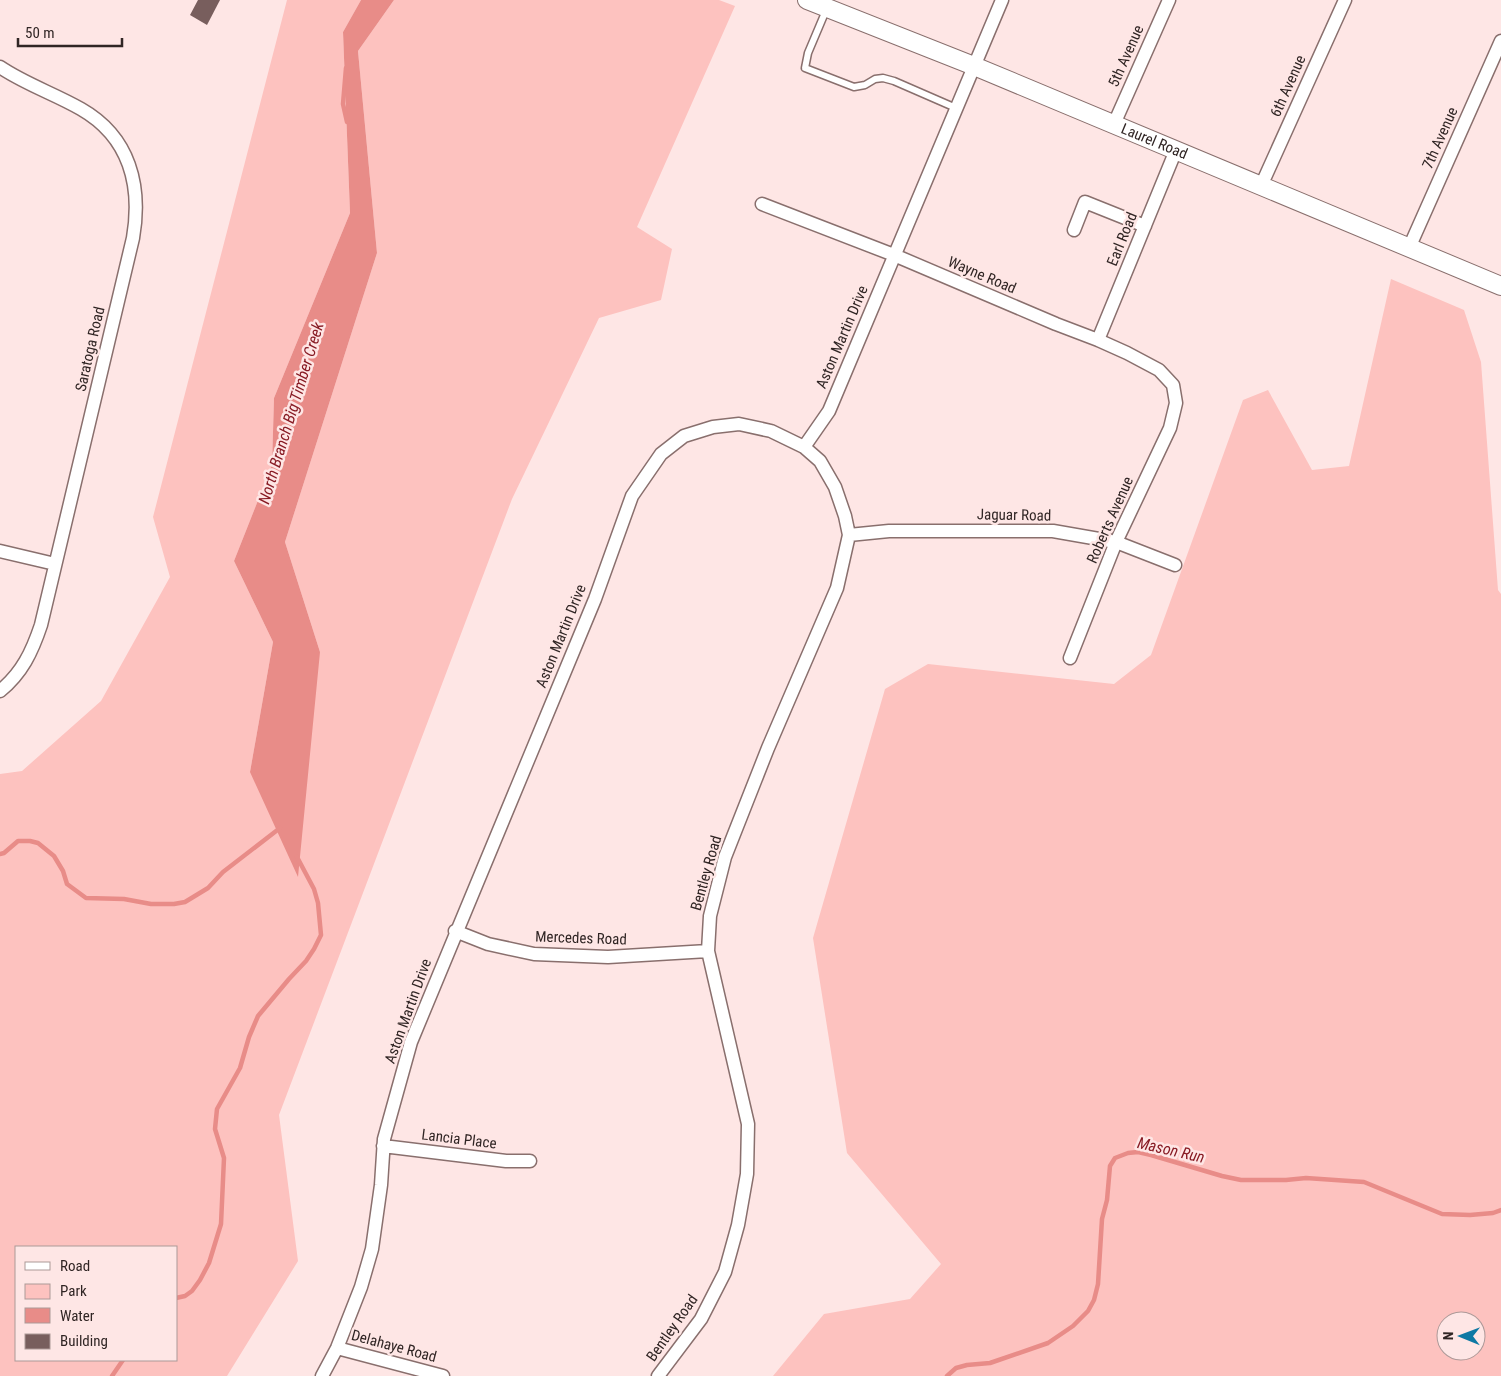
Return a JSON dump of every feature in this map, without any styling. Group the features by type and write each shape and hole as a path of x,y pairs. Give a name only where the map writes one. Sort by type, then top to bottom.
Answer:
{"main road":[{"name":"Laurel Road","path":"807,0 974,66 1501,286"}],"street":[{"name":"Aston Martin Drive","path":"322,1376 337,1348 361,1287 372,1249 381,1186 384,1139 411,1042 595,599 632,496 661,454 684,436 713,427 739,424 771,431 804,447 829,412 1002,0"},
{"name":"5th Avenue","path":"1114,124 1169,0"},
{"name":"6th Avenue","path":"1261,186 1345,0"},
{"name":"7th Avenue","path":"1409,248 1501,41"},
{"name":"Saratoga Road","path":"0,66 81,109 107,129 120,145 126,157 136,192 133,238 41,625 30,655 19,673 0,691"},
{"name":"Earl Road","path":"1098,340 1176,150"},
{"path":"1074,230 1086,202 1144,226"},
{"name":"Wayne Road","path":"762,204 894,255 1127,353 1159,370 1173,385 1174,394"},
{"name":"Roberts Avenue","path":"1070,658 1116,542 1170,428 1176,403 1174,394"},
{"name":"Bentley Road","path":"658,1376 701,1319 725,1272 738,1226 747,1174 748,1124 708,951 710,916 725,858 768,748 837,588 849,534 835,487 820,461 804,447"},
{"name":"Jaguar Road","path":"849,534 889,531 1053,531 1116,542 1175,565"},
{"path":"0,551 55,564"},
{"name":"Mercedes Road","path":"456,931 488,944 534,954 608,957 708,951"},
{"name":"Lancia Place","path":"383,1146 506,1161 530,1161"},
{"name":"Delahaye Road","path":"337,1348 443,1376"}],"lane":[{"path":"827,8 808,53 805,68 854,87 883,78 956,108"}],"green space":[{"path":"287,0 361,0 343,32 350,213 274,398 272,465 234,561 273,642 250,772 320,652 285,542 377,253 358,51 394,0 719,0 735,6 637,227 672,249 661,300 599,318 512,499 279,1115 298,1261 227,1376 0,1376 0,774 22,771 101,701 170,577 153,517"},
{"path":"1391,279 1464,310 1481,362 1498,590 1501,594 1501,1376 773,1376 824,1314 910,1299 941,1264 847,1153 813,938 885,689 928,664 1114,684 1151,655 1243,400 1268,390 1312,470 1349,466"}],"water":[{"path":"361,0 394,0 358,51 377,253 285,542 320,652 298,877 250,772 273,642 234,561 272,465 274,398 350,213 343,32"}],"building":[{"path":"198,0 220,0 207,25 190,15"}],"waterway":[{"name":"North Branch Big Timber Creek","path":"346,68 343,104 347,122"},
{"path":"0,854 4,853 18,841 38,843 54,856 63,871 67,884 86,898 124,899 151,904 174,904 185,902 208,888 223,872 280,828"},
{"name":"North Branch Big Timber Creek","path":"178,1298 185,1296 192,1291 200,1280 209,1263 221,1224 224,1158 215,1129 217,1109 240,1068 249,1037 258,1016 306,961 321,935 318,903 314,889 297,857"},
{"name":"Mason Run","path":"947,1376 956,1368 990,1363 1048,1343 1073,1326 1088,1311 1094,1300 1098,1284 1102,1219 1107,1200 1110,1166 1115,1158 1128,1153 1138,1152 1151,1155 1241,1180 1306,1178 1364,1182 1442,1214 1470,1215 1493,1213 1501,1210"},
{"name":"North Branch Big Timber Creek","path":"112,1376 122,1361"}]}
